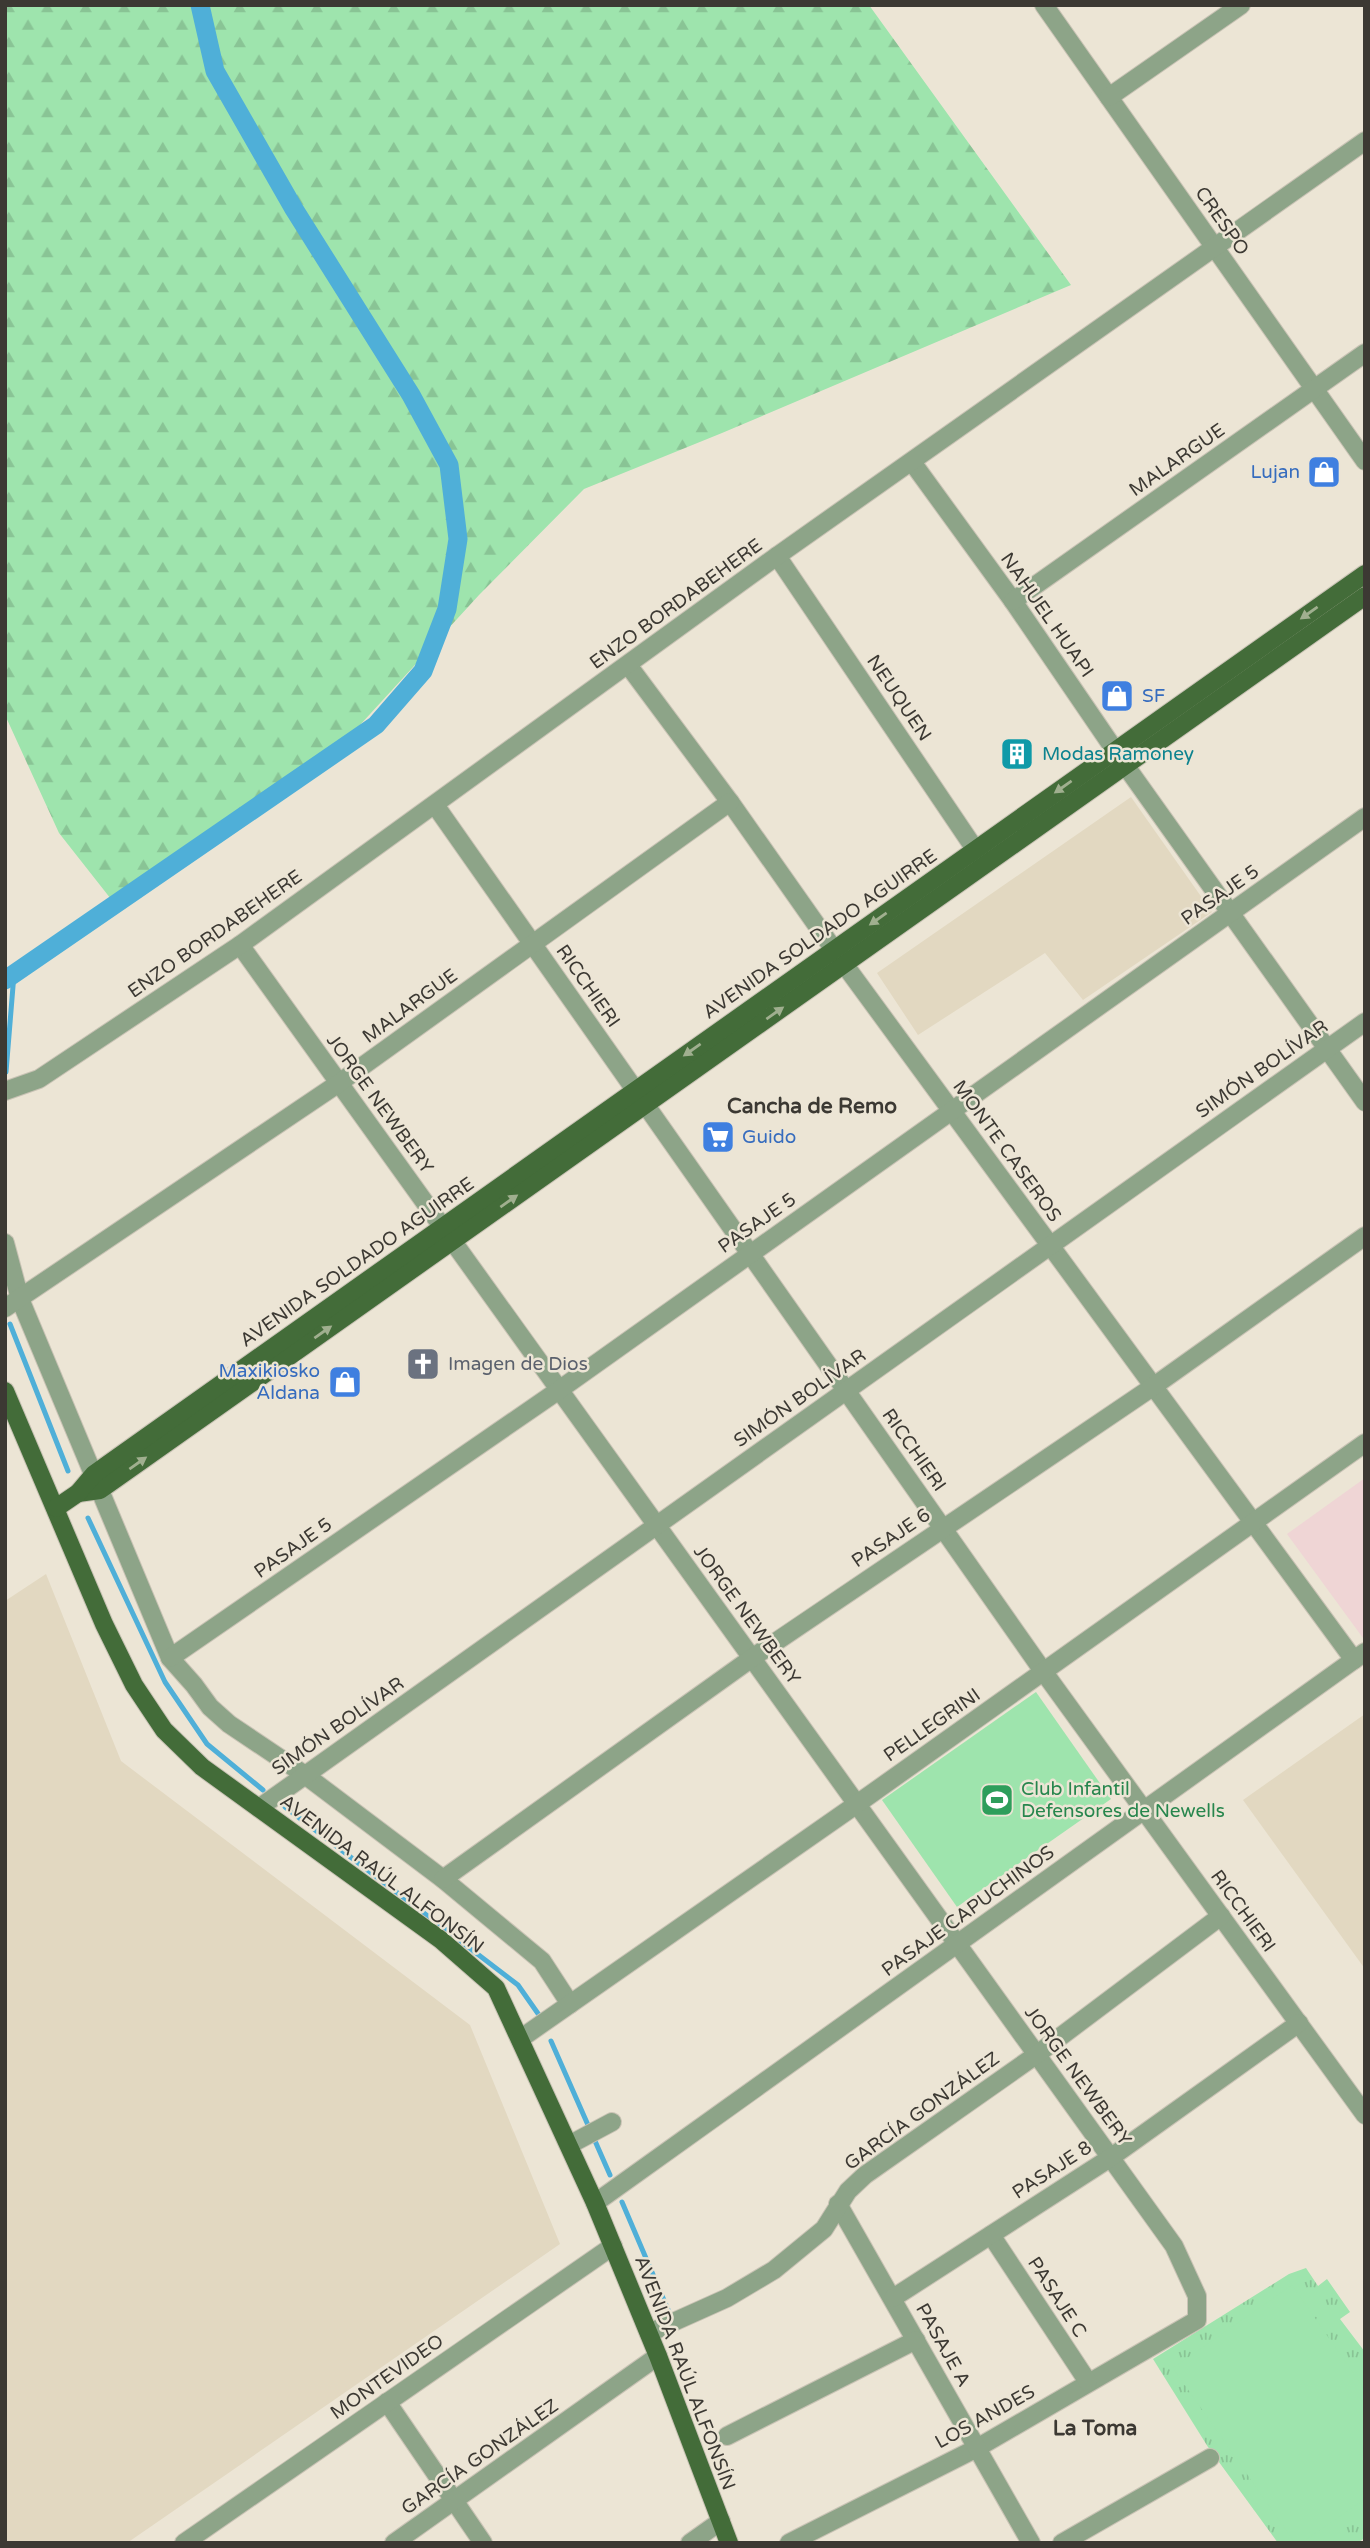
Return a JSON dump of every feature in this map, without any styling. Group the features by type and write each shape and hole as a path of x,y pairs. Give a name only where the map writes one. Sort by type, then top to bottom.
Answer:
{"main road":[{"name":"AVENIDA SOLDADO AGUIRRE","path":"56,1508 97,1482 1120,758 1365,574"},
{"name":"AVENIDA SOLDADO AGUIRRE","path":"1120,758 1365,596"},
{"name":"AVENIDA RAÚL ALFONSÍN","path":"5,1391 104,1624 134,1685 164,1730 202,1767 441,1940 496,1988 595,2203 649,2333 730,2543"}],"street":[{"name":"CRESPO","path":"1044,5 1365,461"},
{"path":"1109,97 1241,5"},
{"name":"ENZO BORDABEHERE","path":"5,1091 39,1079 240,945 778,556 1365,141"},
{"name":"MALARGUE","path":"1013,601 1365,353"},
{"name":"NAHUEL HUAPI","path":"912,462 1013,601 1120,758 1365,1102"},
{"name":"NEUQUEN","path":"778,556 980,857"},
{"name":"MONTE CASEROS","path":"628,665 1254,1522 1359,1656"},
{"name":"MALARGUE","path":"12,1303 339,1083 730,802"},
{"name":"RICCHIERI","path":"435,805 1044,1671 1365,2115"},
{"name":"PASAJE 5","path":"170,1658 559,1390 1365,817"},
{"name":"JORGE NEWBERY","path":"240,945 1174,2246 1197,2296 1197,2320"},
{"name":"SIMÓN BOLÍVAR","path":"260,1808 1365,1022"},
{"name":"PASAJE 6","path":"443,1879 752,1658 1154,1386 1365,1236"},
{"path":"5,1243 12,1303 97,1482 170,1658 209,1707 229,1724 305,1775 443,1879 542,1961 570,2004"},
{"name":"PELLEGRINI","path":"520,2039 857,1804 1365,1443"},
{"name":"PASAJE CAPUCHINOS","path":"595,2203 1359,1656"},
{"name":"GARCÍA GONZÁLEZ","path":"649,2333 727,2298 774,2270 824,2229 838,2204 864,2175 1037,2055 1221,1916"},
{"name":"PASAJE 8","path":"893,2298 1110,2158 1298,2023"},
{"path":"569,2145 598,2129"},
{"name":"PASAJE A","path":"838,2204 1031,2543"},
{"name":"PASAJE C","path":"990,2235 1088,2382"},
{"name":"MONTEVIDEO","path":"188,2542 613,2246"},
{"name":"LOS ANDES","path":"789,2543 977,2448 1197,2320"},
{"path":"727,2436 916,2340"},
{"name":"GARCÍA GONZÁLEZ","path":"394,2543 658,2356"},
{"path":"387,2402 483,2543"},
{"path":"1062,2543 1210,2458"},
{"path":"690,2543 721,2521"}],"shaded area":[{"path":"1131,797 1212,912 1083,1000 1045,953 918,1035 877,973"},
{"path":"1365,1478 1365,1636 1363,1638 1287,1534"},
{"path":"46,1574 121,1761 470,2025 560,2244 127,2543 5,2543 5,1601"},
{"path":"1365,1714 1365,1969 1243,1800"}],"green space":[{"path":"5,5 869,5 1071,285 584,489 479,595 338,749 118,908 59,833 5,715"},
{"name":"Club Infantil Defensores de Newells","path":"1036,1692 1111,1799 957,1907 882,1800"},
{"path":"1306,2268 1318,2286 1327,2279 1350,2312 1340,2319 1365,2352 1365,2538 1357,2543 1278,2543 1208,2447 1153,2359 1289,2274"},
{"path":"1292,2285 1365,2390 1365,2499 1301,2543 1295,2543 1173,2368"}],"waterway":[{"path":"5,980 376,725 423,671 447,609 458,539 449,465 411,395 294,209 215,71 200,5"},
{"path":"6,1072 14,974"},
{"path":"10,1324 68,1471"},
{"path":"88,1518 165,1682 207,1744 263,1790"},
{"path":"285,1807 518,1985 539,2015"},
{"path":"551,2041 610,2175"},
{"path":"622,2202 669,2312"}],"place":[{"name":"Lujan","path":"1324,472"},
{"name":"SF","path":"1117,696"},
{"name":"Modas Ramoney","path":"1017,754"},
{"name":"Guido","path":"718,1137"},
{"name":"Imagen de Dios","path":"423,1364"},
{"name":"Maxikiosko Aldana","path":"345,1382"},
{"name":"Club Infantil Defensores de Newells","path":"997,1800"}],"district":[{"name":"Cancha de Remo","path":"812,1106"},
{"name":"La Toma","path":"1095,2428"}]}
